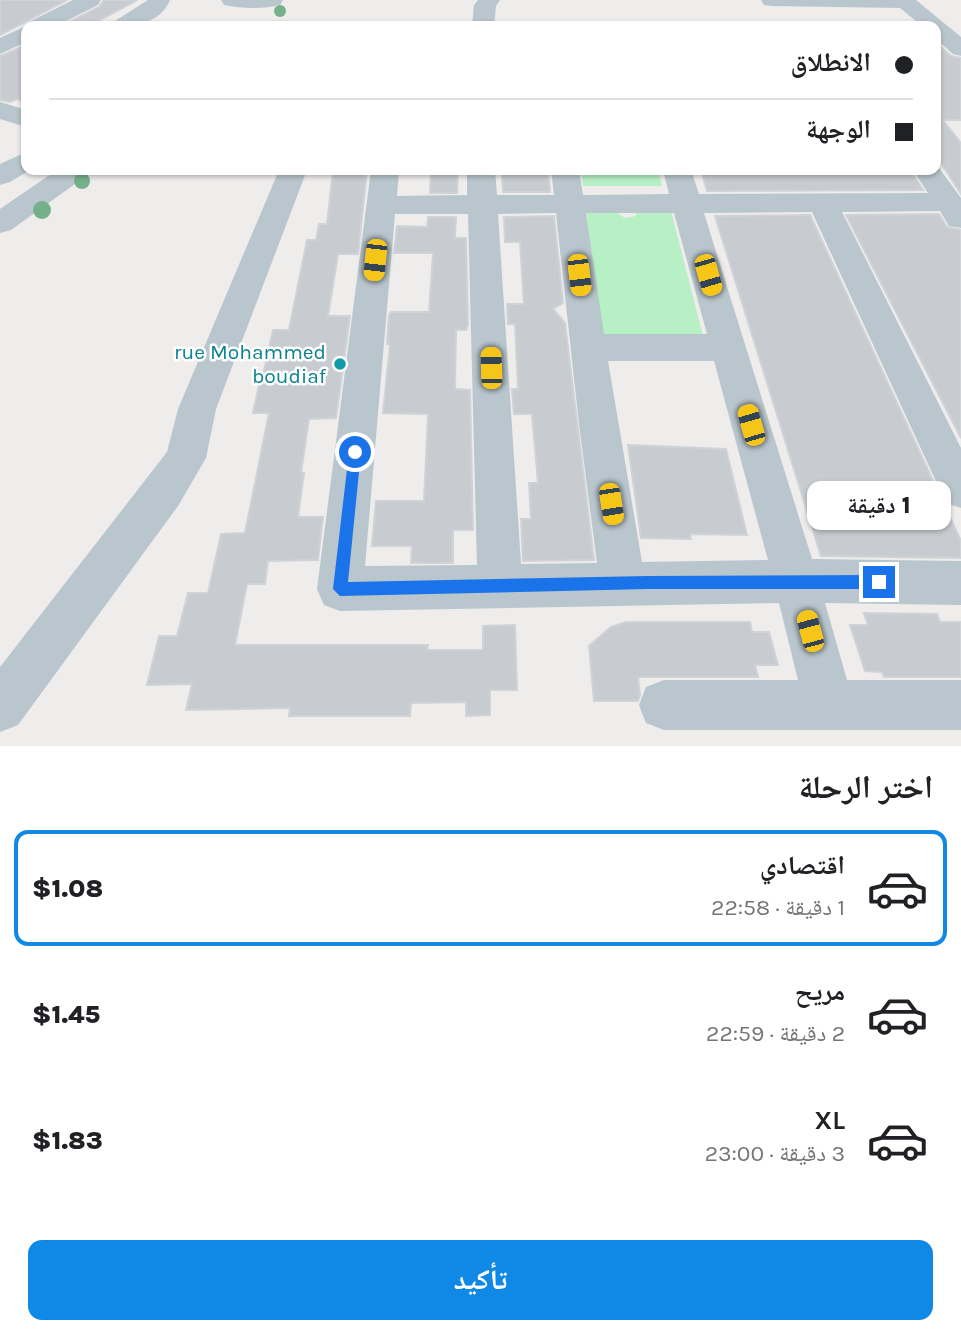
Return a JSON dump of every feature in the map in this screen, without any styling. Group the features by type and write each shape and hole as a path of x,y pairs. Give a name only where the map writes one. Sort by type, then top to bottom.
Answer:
{"street":[{"path":"49,21 90,0"},
{"path":"132,21 156,8 159,0"},
{"path":"234,11 271,0"},
{"path":"483,21 485,5 489,0"},
{"path":"771,0 904,1 929,21"},
{"path":"771,0 790,18"},
{"path":"941,31 961,49"},
{"path":"0,47 21,36"},
{"path":"0,110 21,117"},
{"path":"0,176 21,163"},
{"path":"0,201 38,175"},
{"path":"0,223 69,175"},
{"path":"0,707 163,493 186,458 197,409 291,175"},
{"path":"930,175 955,211"},
{"path":"955,211 824,204 682,186 383,188 340,589 796,581 961,583"},
{"path":"682,186 829,705"},
{"path":"483,187 500,586"},
{"path":"568,187 588,347 623,583"},
{"path":"824,204 961,490"},
{"path":"588,347 729,348"},
{"path":"664,705 961,705"}],"green space":[{"path":"582,175 659,175 662,186 583,186"},
{"path":"586,211 615,212 625,218 636,216 637,211 671,211 703,336 603,335"}],"building":[{"path":"0,0 67,0 27,21 21,21 21,24 0,35"},
{"path":"104,0 137,0 98,21 71,21 99,7"},
{"path":"21,47 21,101 0,100 0,56"},
{"path":"941,47 951,56 961,58 961,120 943,120 961,143 961,194 941,163"},
{"path":"332,175 366,175 358,254 338,254 328,316 350,316 336,418 309,419 301,473 304,473 298,517 323,517 318,560 268,561 265,584 247,584 235,645 428,645 427,650 483,650 483,626 515,625 517,690 490,690 490,715 466,716 466,702 411,703 410,716 289,716 290,708 186,710 192,684 147,685 159,636 177,636 188,593 208,593 221,534 245,533 269,413 253,413 261,375 273,330 289,330 307,240 316,240 319,224 327,224"},
{"path":"431,175 458,175 457,193 430,193"},
{"path":"502,175 548,175 550,192 503,192"},
{"path":"702,175 913,175 923,190 707,191"},
{"path":"939,214 947,227 961,230 961,438 846,215"},
{"path":"810,215 961,541 961,558 821,556 715,216"},
{"path":"554,216 563,303 553,309 565,323 594,560 523,561 521,519 531,519 529,483 538,483 532,414 514,414 512,389 518,389 515,324 508,324 507,304 524,304 520,242 505,242 504,217"},
{"path":"428,217 456,217 455,238 466,238 468,324 466,330 456,330 455,389 470,390 473,530 453,530 453,563 411,563 412,546 372,546 376,501 424,501 428,414 383,413 390,344 387,344 389,315 391,312 429,312 433,253 394,253 397,226 427,227"},
{"path":"628,445 726,449 747,535 690,534 691,539 641,538"},
{"path":"864,613 937,614 940,622 961,622 961,677 884,677 882,672 865,671 850,625 868,625"},
{"path":"626,622 750,622 752,632 769,632 778,665 755,665 758,677 638,677 638,701 594,701 589,646 611,627"}],"place":[{"name":"rue Mohammed boudiaf","path":"340,364"}],"route":[{"path":"355,452 340,589 879,582"}]}
